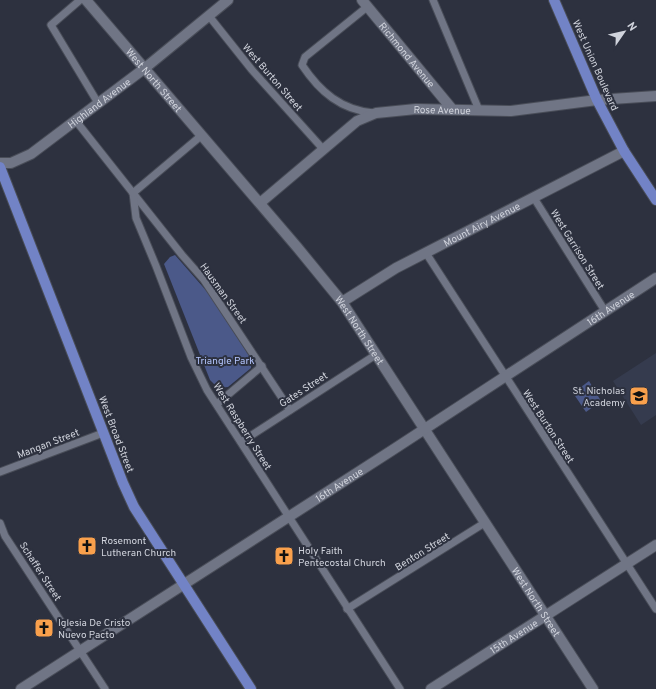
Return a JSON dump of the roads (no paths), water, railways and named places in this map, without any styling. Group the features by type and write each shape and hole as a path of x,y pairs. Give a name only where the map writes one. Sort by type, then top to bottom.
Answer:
{"main road":[{"name":"West Union Boulevard","path":"554,0 597,100 624,151 656,200"},
{"name":"West Broad Street","path":"0,167 103,433 134,507 252,689"}],"street":[{"name":"West North Street","path":"86,0 202,134 342,302 547,615 593,689"},
{"name":"Highland Avenue","path":"0,163 11,163 22,159 76,121 145,68 228,0"},
{"name":"Richmond Avenue","path":"364,3 452,109"},
{"name":"Rose Avenue","path":"260,203 357,121 376,113 416,109 511,111 597,100 656,96"},
{"name":"Mount Airy Avenue","path":"342,302 375,280 624,151"},
{"name":"16th Avenue","path":"21,689 426,429 656,278"},
{"name":"15th Avenue","path":"431,689 656,545"}],"lane":[{"path":"80,0 51,25 98,104"},
{"path":"433,0 479,110"},
{"path":"364,3 302,60 302,65 308,75 328,97 350,109 376,113"},
{"name":"West Burton Street","path":"209,16 252,70 323,150"},
{"path":"76,121 134,193 202,134"},
{"name":"Hausman Street","path":"134,193 182,255 204,280 290,410"},
{"name":"West Raspberry Street","path":"134,193 136,218 191,357 202,380 288,517 400,689"},
{"name":"West Garrison Street","path":"534,198 604,311"},
{"name":"West Burton Street","path":"426,253 656,609"},
{"name":"Gates Street","path":"240,442 376,354"},
{"path":"217,404 262,366"},
{"name":"Mangan Street","path":"0,472 103,433"},
{"name":"Benton Street","path":"348,609 486,522"},
{"name":"Schaffer Street","path":"0,523 6,536 105,689"}],"place":[{"name":"St. Nicholas Academy","path":"639,396"},
{"name":"Rosemont Lutheran Church","path":"87,546"},
{"name":"Holy Faith Pentecostal Church","path":"284,556"},
{"name":"Iglesia De Cristo Nuevo Pacto","path":"44,628"}],"park label":[{"name":"Triangle Park","path":"225,360"}]}
